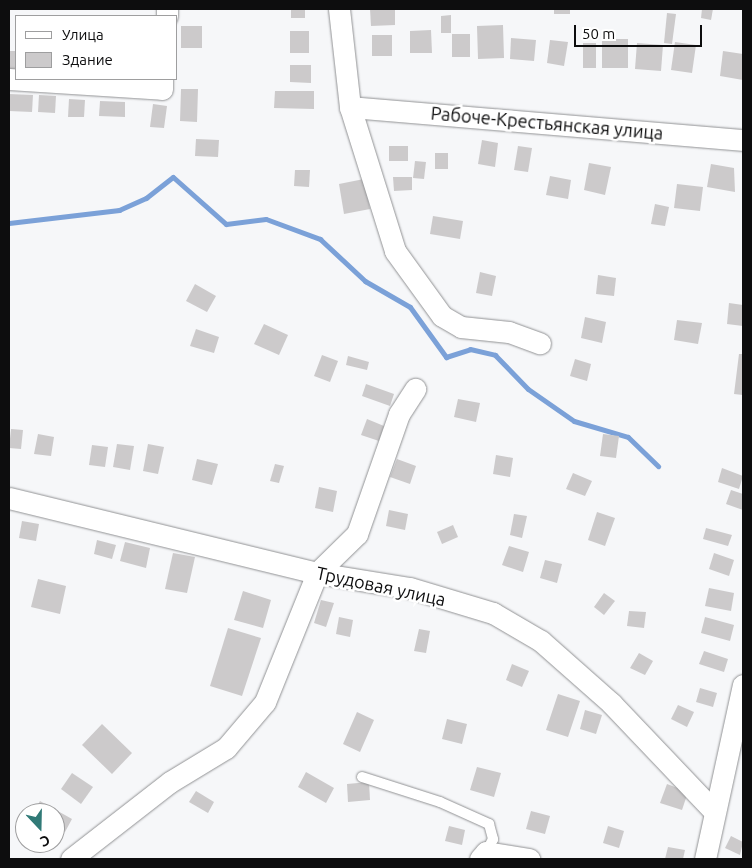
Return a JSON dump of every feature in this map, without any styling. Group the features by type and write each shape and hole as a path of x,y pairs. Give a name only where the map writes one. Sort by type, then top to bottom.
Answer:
{"street":[{"path":"338,9 350,107 395,251 426,297 442,316 461,327 509,332 540,343"},
{"path":"24,80 162,89 162,80"},
{"name":"Рабоче-Крестьянская улица","path":"350,107 743,140"},
{"path":"71,859 170,782 226,748 265,702 317,573 357,534 399,414 415,389"},
{"name":"Трудовая улица","path":"9,498 317,573 410,588 493,613 541,641 611,703 713,810"},
{"path":"705,859 713,810 743,685"},
{"path":"483,856 529,859"}],"lane":[{"path":"362,777 440,802 489,824 493,839 483,856"}],"building":[{"path":"291,9 305,9 305,18 291,18"},
{"path":"370,9 395,9 395,25 371,26"},
{"path":"554,9 570,9 570,14 554,14"},
{"path":"702,9 713,9 711,20 701,18"},
{"path":"667,13 676,14 672,44 664,43"},
{"path":"451,15 451,33 441,33 441,16"},
{"path":"503,25 504,58 478,59 477,26"},
{"path":"181,26 202,26 202,48 181,48"},
{"path":"431,30 432,53 410,53 410,31"},
{"path":"290,31 309,31 309,53 290,53"},
{"path":"452,34 470,34 470,57 452,57"},
{"path":"372,35 392,35 392,56 372,56"},
{"path":"511,38 536,40 534,61 510,59"},
{"path":"602,39 628,39 628,68 602,68"},
{"path":"550,40 568,42 564,66 547,63"},
{"path":"675,42 696,45 692,73 671,70"},
{"path":"583,43 596,43 596,68 583,68"},
{"path":"637,43 663,45 661,71 635,69"},
{"path":"9,51 15,51 15,70 9,70"},
{"path":"723,51 743,54 743,80 720,76"},
{"path":"290,65 311,65 311,83 290,82"},
{"path":"181,89 198,89 197,122 180,121"},
{"path":"275,91 314,91 314,109 274,108"},
{"path":"9,94 33,95 32,112 9,111"},
{"path":"39,95 56,96 55,113 38,112"},
{"path":"69,99 85,100 84,117 68,117"},
{"path":"100,101 125,102 125,117 99,116"},
{"path":"153,104 167,106 164,128 150,127"},
{"path":"196,139 219,140 218,157 195,156"},
{"path":"482,140 498,143 495,167 478,164"},
{"path":"389,146 408,146 408,161 389,161"},
{"path":"518,146 532,148 528,172 514,170"},
{"path":"435,153 448,153 448,169 435,169"},
{"path":"415,161 426,162 424,179 413,178"},
{"path":"589,163 611,167 605,195 584,190"},
{"path":"711,164 734,168 735,192 707,187"},
{"path":"295,170 310,170 309,187 294,186"},
{"path":"550,176 571,180 568,199 546,195"},
{"path":"393,177 412,177 412,190 394,191"},
{"path":"364,179 370,209 344,214 339,184"},
{"path":"677,184 703,187 700,211 674,208"},
{"path":"655,204 669,207 665,226 651,224"},
{"path":"433,216 463,221 460,239 430,234"},
{"path":"480,272 496,276 492,296 476,293"},
{"path":"598,275 616,278 614,296 596,294"},
{"path":"195,284 216,296 207,312 186,301"},
{"path":"729,303 743,305 743,326 727,324"},
{"path":"585,317 606,322 602,343 581,338"},
{"path":"677,320 702,323 698,344 674,340"},
{"path":"264,324 288,335 279,355 254,344"},
{"path":"196,329 219,337 214,353 190,346"},
{"path":"739,354 743,354 743,395 734,394"},
{"path":"322,355 338,361 330,382 314,376"},
{"path":"348,356 369,362 367,370 346,365"},
{"path":"575,359 591,364 587,381 570,376"},
{"path":"366,384 394,394 390,406 362,396"},
{"path":"458,399 480,403 476,422 454,417"},
{"path":"367,419 384,426 379,441 361,435"},
{"path":"11,429 23,430 21,449 9,448"},
{"path":"38,434 54,437 51,456 34,454"},
{"path":"603,434 619,436 616,458 600,456"},
{"path":"117,444 134,446 130,470 113,467"},
{"path":"148,444 164,447 158,474 143,471"},
{"path":"92,445 108,447 105,467 89,465"},
{"path":"496,455 513,458 510,477 493,474"},
{"path":"197,459 218,464 212,485 192,480"},
{"path":"397,459 416,466 410,484 390,477"},
{"path":"275,464 284,466 279,483 270,481"},
{"path":"722,468 743,476 739,489 718,482"},
{"path":"573,473 592,481 585,496 566,489"},
{"path":"319,487 337,491 333,512 315,508"},
{"path":"731,490 743,494 743,510 726,504"},
{"path":"389,510 408,514 405,530 386,526"},
{"path":"597,512 615,518 605,546 588,540"},
{"path":"514,514 527,516 522,538 510,535"},
{"path":"22,521 39,524 36,541 19,538"},
{"path":"453,525 458,537 442,544 437,532"},
{"path":"706,528 732,535 728,546 703,539"},
{"path":"97,540 116,545 112,559 94,554"},
{"path":"125,542 150,548 146,568 120,561"},
{"path":"509,546 529,552 523,572 502,565"},
{"path":"173,553 195,557 187,593 165,589"},
{"path":"714,553 734,560 729,576 709,569"},
{"path":"545,560 562,564 557,583 540,578"},
{"path":"38,579 66,586 60,614 31,607"},
{"path":"709,588 734,593 731,611 705,606"},
{"path":"243,591 271,600 263,628 234,620"},
{"path":"604,593 615,601 604,615 594,607"},
{"path":"321,600 334,603 326,627 314,623"},
{"path":"629,611 646,612 644,628 627,626"},
{"path":"339,617 353,620 350,637 336,634"},
{"path":"705,617 734,625 730,641 701,633"},
{"path":"228,628 261,638 242,696 210,686"},
{"path":"419,629 430,631 426,653 414,651"},
{"path":"704,651 728,659 724,672 699,664"},
{"path":"639,653 653,661 645,675 630,668"},
{"path":"512,664 529,671 522,687 506,680"},
{"path":"700,688 717,693 713,707 696,702"},
{"path":"558,694 580,701 568,737 546,730"},
{"path":"678,705 694,712 687,727 671,719"},
{"path":"585,710 602,715 596,734 580,729"},
{"path":"357,712 374,720 360,752 343,744"},
{"path":"447,719 467,724 462,744 442,739"},
{"path":"102,724 132,753 112,774 82,745"},
{"path":"477,767 501,773 494,797 470,790"},
{"path":"306,772 334,788 326,803 298,787"},
{"path":"72,773 93,787 81,804 61,789"},
{"path":"369,782 370,800 348,802 347,784"},
{"path":"667,784 688,792 682,810 660,803"},
{"path":"196,791 214,802 208,813 189,802"},
{"path":"531,811 550,816 545,834 526,829"},
{"path":"65,815 72,819 65,832"},
{"path":"449,826 465,830 462,845 445,841"},
{"path":"608,826 624,831 619,848 603,843"},
{"path":"731,836 743,842 740,855 725,848"},
{"path":"668,847 685,850 683,859 665,859"}],"waterway":[{"path":"9,223 119,210 146,198 173,177 226,224 266,219 320,239 365,281 410,307 446,357 470,349 495,355 528,389 574,421 628,437 658,466"}]}
